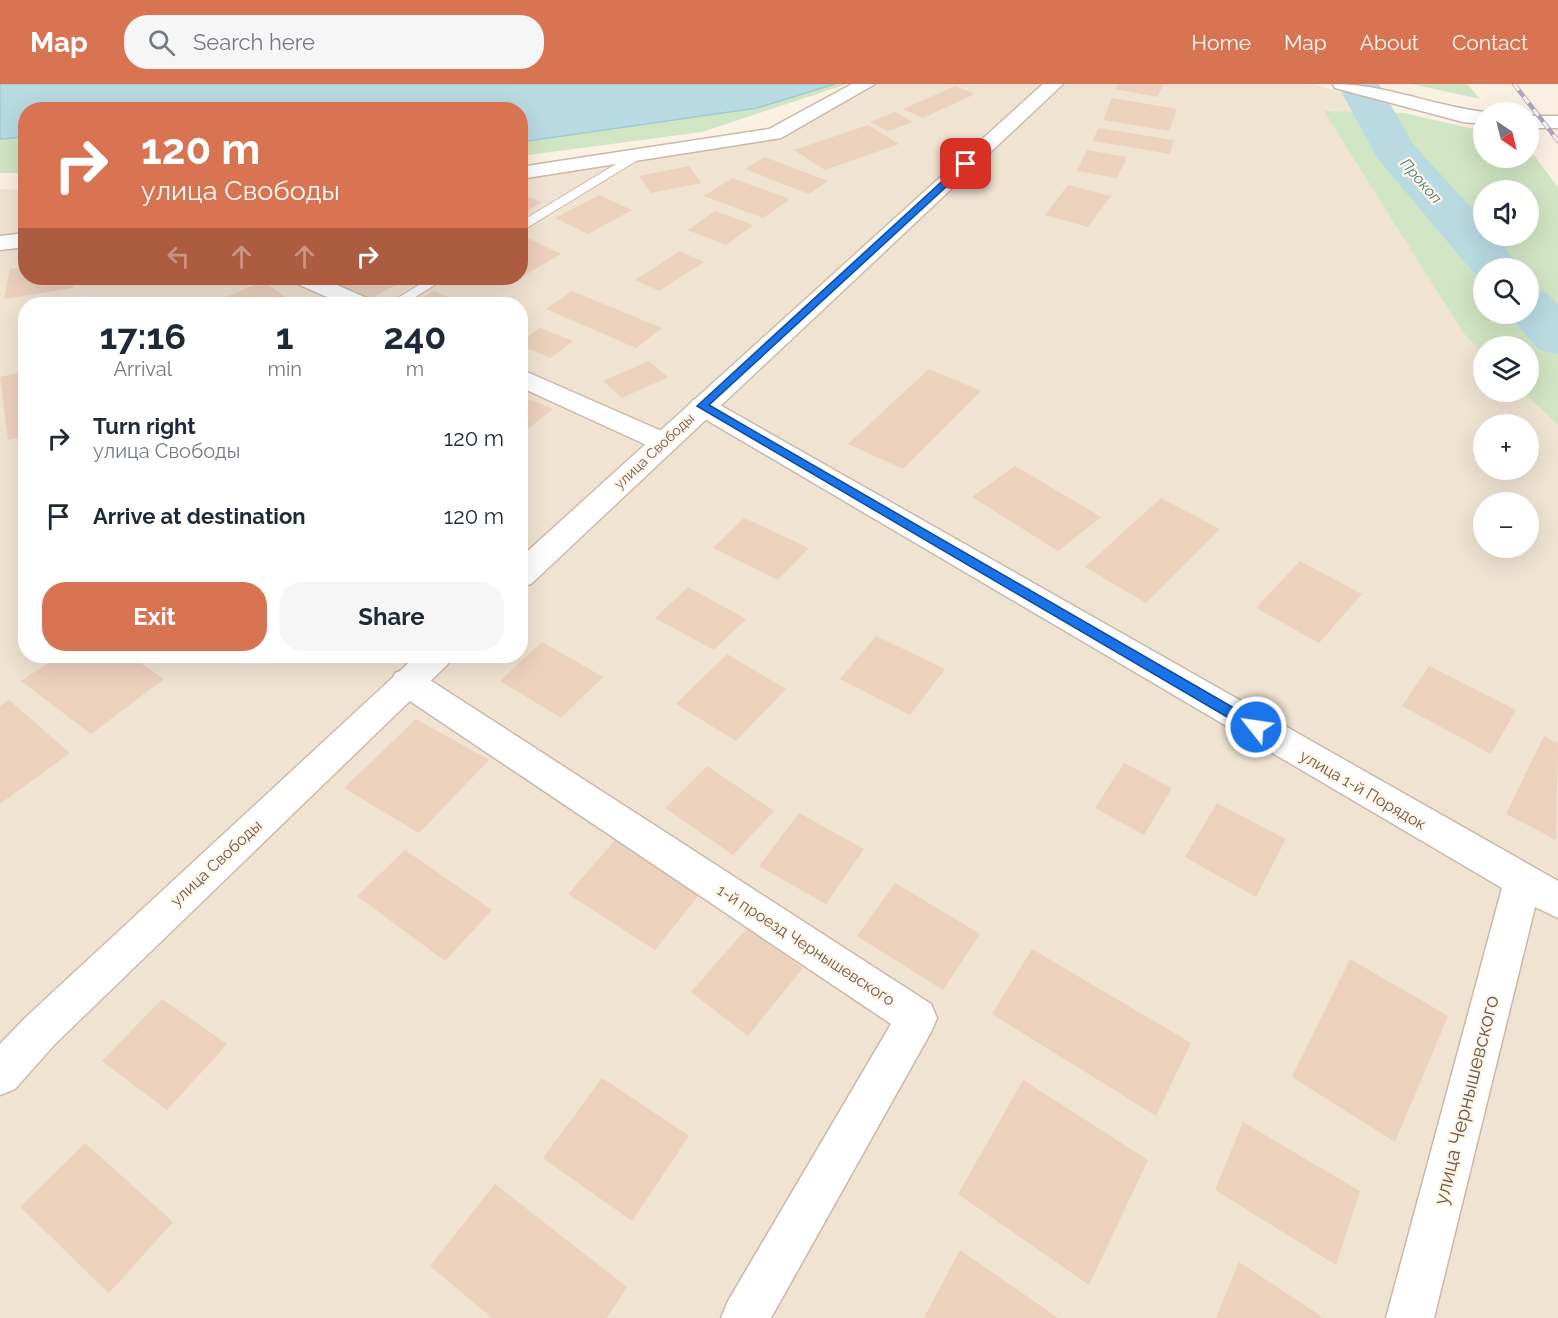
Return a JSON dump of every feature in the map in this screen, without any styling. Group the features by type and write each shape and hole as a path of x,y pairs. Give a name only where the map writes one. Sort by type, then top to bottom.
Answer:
{"street":[{"path":"528,172 774,134 866,84"},
{"name":"улица Свободы","path":"528,569 1054,84"},
{"path":"1342,84 1390,98 1473,117"},
{"path":"1539,122 1558,122"},
{"path":"0,243 18,241"},
{"path":"319,285 345,297"},
{"path":"528,381 663,442"},
{"name":"улица 1-й Порядок","path":"702,406 1558,901"},
{"name":"улица Свободы","path":"0,1074 40,1031 428,663"},
{"name":"1-й проезд Чернышевского","path":"407,682 916,1018 745,1318"},
{"name":"улица Чернышевского","path":"1410,1318 1522,882"}],"lane":[{"path":"528,223 640,155"},
{"path":"407,297 427,285"}],"shaded area":[{"path":"878,84 1314,84 1350,95 1473,271 1473,324 1483,324 1483,336 1473,336 1473,402 1539,402 1539,391 1558,391 1558,1318 0,1318 0,189 18,190 18,285 528,285 528,179 782,137"}],"green space":[{"path":"835,84 847,84 702,132 528,155 528,141 757,108"},
{"path":"1411,84 1467,84 1480,99"},
{"path":"1324,111 1404,113 1473,129 1473,168 1539,168 1539,162 1558,187 1558,425 1534,402 1539,402 1539,336 1473,336 1473,343 1464,334"},
{"path":"18,138 18,173 0,173 0,139"}],"water":[{"path":"0,84 835,84 757,108 528,141 528,102 18,102 18,138 0,139"}],"building":[{"path":"1118,84 1164,84 1157,97 1115,89"},
{"path":"955,86 975,94 923,118 903,109"},
{"path":"1112,98 1177,109 1169,131 1103,120"},
{"path":"895,112 913,122 888,131 870,122"},
{"path":"868,125 899,144 825,170 794,150"},
{"path":"1098,128 1173,140 1170,154 1093,141"},
{"path":"1087,150 1127,157 1117,178 1077,171"},
{"path":"765,157 828,181 809,194 745,169"},
{"path":"689,166 701,183 651,193 639,176"},
{"path":"732,178 790,199 763,218 704,196"},
{"path":"1068,185 1111,196 1088,227 1045,215"},
{"path":"599,195 632,210 588,234 555,218"},
{"path":"528,197 542,202 528,210"},
{"path":"715,211 753,225 726,245 688,230"},
{"path":"528,238 561,254 528,273"},
{"path":"680,251 704,262 659,291 635,280"},
{"path":"18,268 18,285 73,285 73,288 4,299 10,269"},
{"path":"254,285 269,285 285,297 226,297"},
{"path":"339,285 395,285 373,297 362,297"},
{"path":"434,291 447,297 424,297"},
{"path":"572,291 662,328 636,348 546,309"},
{"path":"540,328 573,341 550,358 528,348 528,336"},
{"path":"649,361 668,377 622,398 603,381"},
{"path":"929,369 981,391 903,469 848,444"},
{"path":"18,373 18,438 8,440 0,377"},
{"path":"528,398 553,409 528,429"},
{"path":"1015,466 1101,517 1058,551 972,497"},
{"path":"1161,498 1220,529 1146,603 1085,567"},
{"path":"744,518 809,548 778,580 713,548"},
{"path":"1300,561 1362,594 1319,643 1256,608"},
{"path":"688,587 746,619 714,650 655,618"},
{"path":"876,636 945,669 910,715 840,679"},
{"path":"542,642 603,677 561,718 500,681 519,663 528,663 528,655"},
{"path":"727,654 786,689 736,741 676,704"},
{"path":"48,663 140,663 164,679 91,734 21,681"},
{"path":"1429,666 1516,710 1491,754 1402,706"},
{"path":"9,700 70,753 0,804 0,706"},
{"path":"416,719 489,760 419,833 344,788"},
{"path":"1544,736 1558,743 1556,840 1506,814"},
{"path":"1124,763 1172,788 1144,835 1095,808"},
{"path":"707,766 774,811 733,855 665,808"},
{"path":"1217,803 1286,839 1256,897 1185,857"},
{"path":"799,813 864,849 826,904 759,866"},
{"path":"617,838 702,891 655,950 568,894"},
{"path":"405,850 492,910 445,961 357,896"},
{"path":"895,883 980,934 943,990 857,936"},
{"path":"747,928 803,968 748,1036 691,992"},
{"path":"1032,949 1191,1043 1156,1116 992,1014"},
{"path":"1350,959 1448,1016 1395,1142 1292,1077"},
{"path":"162,999 227,1044 167,1110 102,1061"},
{"path":"602,1078 689,1136 632,1221 543,1158"},
{"path":"1023,1080 1148,1160 1089,1285 958,1194"},
{"path":"1243,1122 1360,1191 1336,1265 1215,1190"},
{"path":"85,1143 173,1222 109,1293 20,1207"},
{"path":"495,1184 627,1287 607,1318 492,1318 430,1266"},
{"path":"960,1250 1058,1318 924,1318"},
{"path":"1239,1262 1324,1318 1216,1318"}],"waterway":[{"name":"Прокоп","path":"1358,84 1394,150 1488,258"},
{"name":"Прокоп","path":"1539,316 1558,338"}],"railway":[{"path":"1514,84 1558,141"}],"route":[{"path":"966,164 702,406 1256,727"}]}
